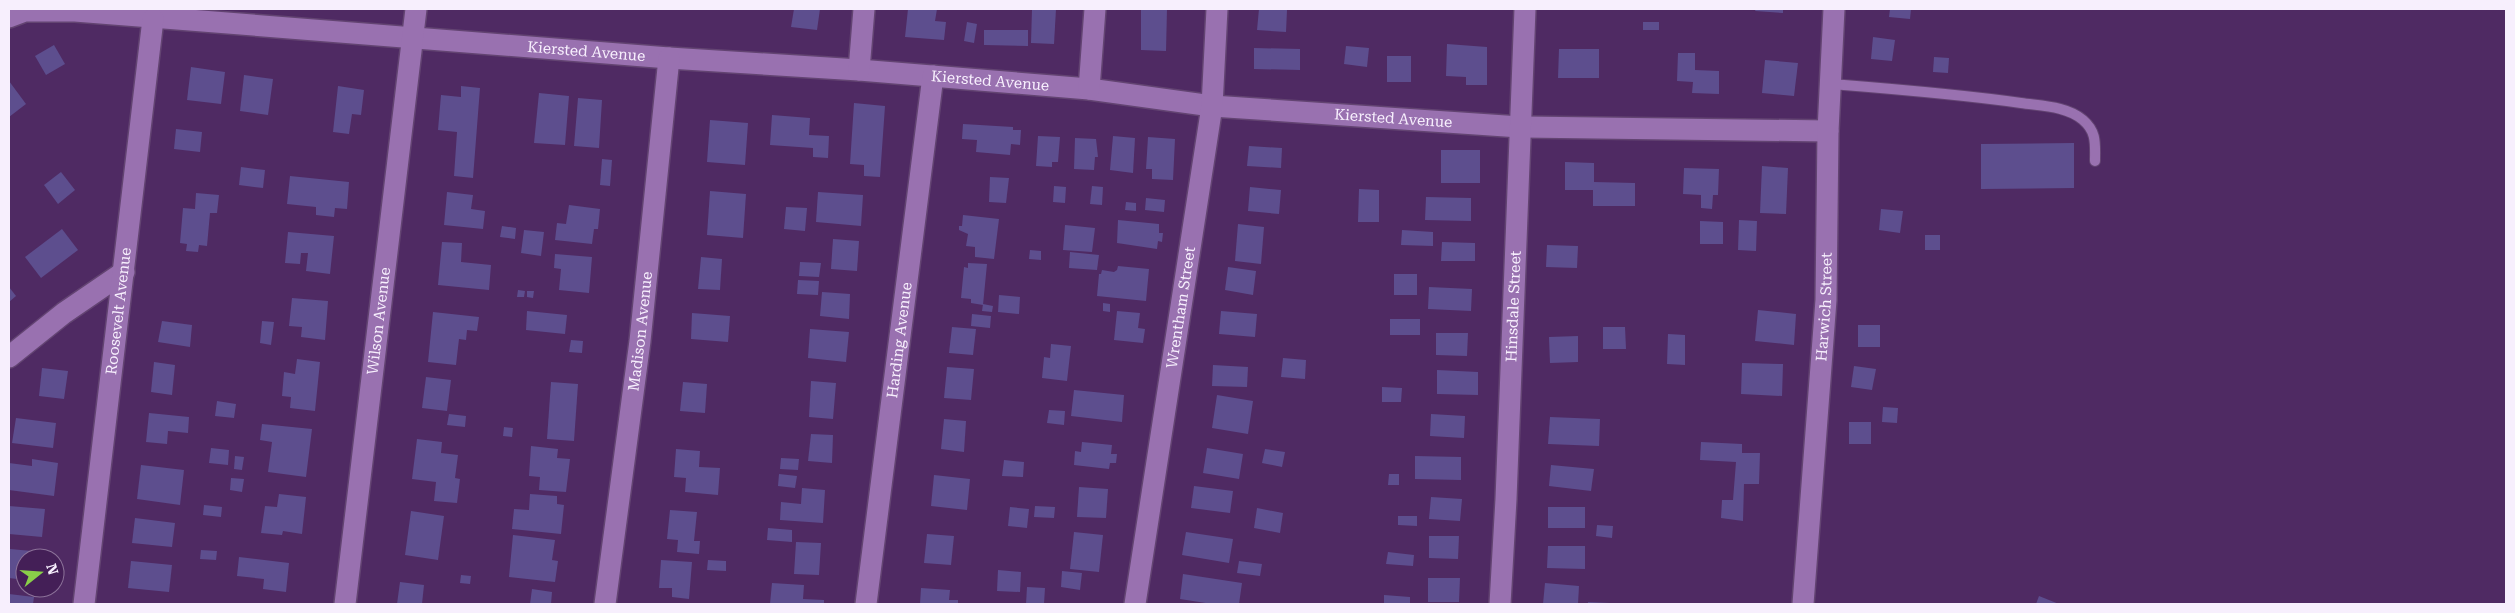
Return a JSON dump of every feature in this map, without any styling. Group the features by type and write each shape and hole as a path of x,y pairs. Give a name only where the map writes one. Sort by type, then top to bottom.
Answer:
{"street":[{"name":"Wilson Avenue","path":"345,604 416,9"},
{"path":"858,70 864,9"},
{"path":"1089,89 1095,9"},
{"name":"Wrentham Street","path":"1134,604 1212,106 1217,9"},
{"name":"Hinsdale Street","path":"1500,604 1525,9"},
{"name":"Harwich Street","path":"1804,604 1826,300 1828,131 1834,9"},
{"name":"Kiersted Avenue","path":"21,11 76,11 669,58 858,70 1089,89 1212,106 1520,127 1828,131"},
{"name":"Roosevelt Avenue","path":"84,604 153,18"},
{"name":"Madison Avenue","path":"605,604 640,341 669,58"},
{"name":"Harding Avenue","path":"866,604 933,76"},
{"path":"9,357 64,313 124,272"}],"lane":[{"path":"1830,84 1969,95 2066,110 2082,118 2091,128 2095,138 2095,161"}],"building":[{"path":"794,9 820,9 817,30 791,27"},
{"path":"908,9 937,9 935,21 946,22 944,40 905,37"},
{"path":"1032,9 1056,9 1054,44 1031,43"},
{"path":"1141,9 1167,9 1166,51 1141,50"},
{"path":"1259,9 1287,10 1286,32 1257,30"},
{"path":"1756,9 1783,9 1783,13 1755,11"},
{"path":"1890,9 1911,9 1910,19 1889,17"},
{"path":"967,22 977,24 974,43 964,41"},
{"path":"1643,22 1659,22 1659,30 1643,30"},
{"path":"984,30 1028,30 1028,46 984,45"},
{"path":"1873,37 1895,40 1892,61 1871,59"},
{"path":"1447,44 1487,47 1487,85 1466,85 1466,77 1446,76"},
{"path":"54,45 65,64 46,75 35,56"},
{"path":"1346,46 1369,48 1367,67 1344,64"},
{"path":"1254,48 1300,49 1300,70 1254,69"},
{"path":"1559,49 1599,49 1599,78 1558,78"},
{"path":"1678,53 1695,53 1695,70 1719,71 1719,94 1692,93 1693,82 1677,81"},
{"path":"1387,56 1411,56 1411,82 1387,82"},
{"path":"1934,57 1949,58 1948,73 1933,72"},
{"path":"1765,60 1798,63 1794,96 1762,93"},
{"path":"191,67 225,72 221,104 187,100"},
{"path":"244,75 273,79 268,115 240,111"},
{"path":"9,81 26,104 9,117"},
{"path":"338,86 364,90 361,115 352,114 349,134 333,132"},
{"path":"461,86 480,88 473,178 454,176 457,132 438,130 441,95 461,97"},
{"path":"539,93 569,96 565,145 534,143"},
{"path":"578,98 602,100 599,148 574,146"},
{"path":"854,103 885,106 880,177 864,176 864,165 850,164"},
{"path":"772,115 810,118 809,135 829,136 828,158 813,157 813,148 770,145"},
{"path":"710,120 748,123 745,165 707,162"},
{"path":"963,124 1013,127 1013,130 1021,130 1020,145 1011,144 1010,155 976,152 977,140 962,139"},
{"path":"176,129 202,132 200,152 174,149"},
{"path":"1038,136 1060,137 1058,162 1052,162 1052,167 1036,166"},
{"path":"1113,136 1135,138 1133,173 1110,170"},
{"path":"1148,137 1175,139 1173,180 1152,179 1152,169 1146,169"},
{"path":"1075,138 1096,139 1098,157 1095,157 1094,170 1074,169"},
{"path":"2074,143 2074,188 1981,189 1981,144"},
{"path":"1249,146 1282,148 1281,168 1247,166"},
{"path":"1441,150 1480,150 1480,183 1441,183"},
{"path":"602,159 612,160 610,186 600,185"},
{"path":"1565,162 1594,163 1594,182 1635,183 1635,206 1593,206 1593,190 1565,190"},
{"path":"1762,166 1788,168 1786,214 1760,213"},
{"path":"241,167 265,170 263,188 239,185"},
{"path":"1684,168 1719,169 1718,195 1713,195 1712,209 1701,208 1701,195 1683,194"},
{"path":"61,172 75,190 58,204 44,185"},
{"path":"290,176 349,182 347,209 335,208 334,217 316,215 316,207 287,204"},
{"path":"990,177 1009,178 1006,203 989,202"},
{"path":"1054,186 1066,187 1065,203 1053,202"},
{"path":"1092,186 1103,187 1102,205 1090,204"},
{"path":"1250,187 1281,190 1279,214 1248,211"},
{"path":"1359,189 1379,190 1379,222 1358,222"},
{"path":"710,191 746,194 743,238 707,235"},
{"path":"447,192 473,195 471,209 485,211 483,229 444,225"},
{"path":"818,192 863,195 861,226 816,222"},
{"path":"196,193 219,195 217,213 210,213 207,246 199,245 198,252 186,251 187,244 180,243 183,208 195,209"},
{"path":"1426,197 1471,198 1471,221 1425,220"},
{"path":"1146,198 1165,200 1164,212 1145,210"},
{"path":"1126,202 1136,203 1136,211 1125,210"},
{"path":"569,205 600,209 598,229 594,229 592,244 555,240 557,223 566,224"},
{"path":"786,207 807,208 805,231 784,229"},
{"path":"1881,209 1903,211 1900,233 1879,230"},
{"path":"963,215 999,219 994,259 975,257 975,247 966,246 968,234 959,230 959,226 962,226"},
{"path":"1118,220 1159,224 1159,233 1163,233 1162,242 1158,241 1157,249 1117,243"},
{"path":"1739,220 1757,221 1756,251 1738,250"},
{"path":"1700,221 1723,222 1723,244 1700,244"},
{"path":"1238,224 1264,227 1261,264 1235,261"},
{"path":"1065,225 1095,228 1092,252 1063,250"},
{"path":"502,226 516,228 515,239 500,237"},
{"path":"62,229 78,250 41,278 25,257"},
{"path":"524,230 544,232 541,256 521,253"},
{"path":"1402,230 1433,232 1433,246 1401,245"},
{"path":"288,232 334,236 330,274 306,271 308,253 301,253 300,264 285,263"},
{"path":"1925,235 1940,235 1940,250 1925,250"},
{"path":"833,239 859,241 857,271 831,269"},
{"path":"442,242 462,243 461,262 491,265 489,290 438,285"},
{"path":"1442,242 1475,243 1475,261 1441,261"},
{"path":"1547,245 1578,246 1577,268 1546,267"},
{"path":"1030,250 1041,251 1041,260 1029,259"},
{"path":"1070,252 1099,255 1097,270 1069,268"},
{"path":"555,254 592,257 589,293 559,290 561,269 554,268"},
{"path":"701,257 722,259 720,290 698,289"},
{"path":"800,262 821,263 819,277 799,276"},
{"path":"968,263 987,264 983,305 971,303 971,299 961,298 964,267 968,268"},
{"path":"1118,266 1149,269 1146,301 1097,296 1099,274 1101,274 1102,270 1114,272"},
{"path":"1228,267 1256,271 1253,295 1225,290"},
{"path":"1394,274 1417,274 1417,295 1394,295"},
{"path":"798,280 819,281 818,295 797,294"},
{"path":"9,287 16,296 9,302"},
{"path":"1429,287 1472,289 1471,311 1428,309"},
{"path":"518,290 525,291 524,297 517,297"},
{"path":"527,291 534,291 533,298 527,297"},
{"path":"822,292 850,294 849,319 820,316"},
{"path":"999,295 1020,297 1019,314 998,312"},
{"path":"292,298 328,301 325,340 301,337 302,327 289,326"},
{"path":"1103,303 1110,304 1110,312 1103,311"},
{"path":"983,304 993,306 992,312 982,311"},
{"path":"1758,310 1796,314 1794,345 1755,341"},
{"path":"527,311 567,315 565,334 526,330"},
{"path":"1117,311 1140,313 1138,328 1145,329 1143,343 1114,340"},
{"path":"1221,311 1257,314 1255,337 1219,334"},
{"path":"433,312 479,317 477,331 467,330 466,340 459,339 456,365 428,362"},
{"path":"692,313 730,316 728,342 691,339"},
{"path":"972,314 991,316 990,328 971,326"},
{"path":"1390,319 1420,319 1420,335 1390,335"},
{"path":"162,321 192,325 190,347 158,342"},
{"path":"262,321 274,322 271,345 260,343"},
{"path":"1858,325 1880,325 1880,347 1858,347"},
{"path":"952,327 976,329 973,355 949,353"},
{"path":"1603,327 1625,327 1626,349 1603,349"},
{"path":"810,329 849,332 846,362 808,358"},
{"path":"1436,333 1468,333 1467,356 1436,355"},
{"path":"1668,334 1685,335 1685,365 1667,364"},
{"path":"1578,336 1578,362 1550,363 1549,337"},
{"path":"571,340 583,341 582,353 569,352"},
{"path":"1051,344 1071,346 1067,381 1042,378 1044,357 1050,358"},
{"path":"1283,358 1306,360 1305,379 1281,377"},
{"path":"297,359 320,362 315,411 290,408 291,397 282,396 284,372 295,374"},
{"path":"154,362 175,365 172,395 151,392"},
{"path":"1742,363 1783,364 1782,396 1741,394"},
{"path":"1213,365 1248,367 1247,387 1212,386"},
{"path":"1854,366 1876,369 1872,390 1851,387"},
{"path":"947,367 974,369 971,400 944,398"},
{"path":"42,368 68,371 64,399 39,396"},
{"path":"1437,370 1478,372 1478,395 1437,394"},
{"path":"426,377 451,380 447,411 422,408"},
{"path":"811,381 836,383 833,419 809,417"},
{"path":"551,382 578,384 574,441 547,439"},
{"path":"683,382 707,384 705,413 680,411"},
{"path":"1382,387 1402,388 1401,402 1382,402"},
{"path":"1074,390 1124,395 1122,422 1071,416"},
{"path":"1217,395 1253,401 1248,434 1212,428"},
{"path":"217,401 236,404 234,418 215,416"},
{"path":"1883,407 1898,408 1897,423 1882,422"},
{"path":"1049,410 1065,411 1064,425 1047,423"},
{"path":"149,413 189,417 188,433 168,431 167,444 146,442"},
{"path":"449,414 466,416 465,427 447,425"},
{"path":"1431,414 1465,416 1464,438 1430,436"},
{"path":"1550,417 1600,419 1599,446 1548,444"},
{"path":"16,418 56,423 53,448 12,443"},
{"path":"944,419 966,421 964,452 941,449"},
{"path":"1849,422 1871,422 1871,444 1849,444"},
{"path":"262,424 312,429 306,477 268,472 272,442 260,440"},
{"path":"504,427 513,428 512,437 503,436"},
{"path":"811,434 833,435 832,463 808,461"},
{"path":"417,439 442,442 441,453 458,455 455,478 460,479 457,503 434,501 436,482 412,479"},
{"path":"1082,442 1112,445 1111,454 1117,454 1116,463 1110,463 1109,469 1074,465 1075,451 1081,452"},
{"path":"1701,442 1742,444 1742,453 1760,453 1759,484 1744,484 1743,521 1721,518 1722,500 1733,500 1736,462 1700,460"},
{"path":"531,446 558,449 557,458 570,459 566,492 539,490 540,477 529,476"},
{"path":"211,448 229,450 228,465 209,463"},
{"path":"1207,448 1243,454 1239,479 1203,473"},
{"path":"676,449 700,451 699,467 720,468 718,495 685,492 686,478 674,477"},
{"path":"1265,449 1285,452 1282,467 1262,463"},
{"path":"235,456 244,457 242,470 234,469"},
{"path":"1415,456 1461,457 1461,480 1415,479"},
{"path":"781,458 799,459 798,470 780,469"},
{"path":"32,459 58,463 54,496 9,490 9,463 32,466"},
{"path":"1004,460 1024,462 1023,477 1002,476"},
{"path":"141,465 184,470 180,505 137,499"},
{"path":"1551,465 1594,469 1591,491 1549,486"},
{"path":"779,474 797,476 795,488 778,486"},
{"path":"1389,474 1399,474 1399,485 1388,485"},
{"path":"934,475 970,479 967,510 931,506"},
{"path":"231,478 244,479 242,492 230,490"},
{"path":"1194,486 1233,491 1230,513 1191,508"},
{"path":"1079,487 1108,489 1106,518 1077,517"},
{"path":"802,488 825,490 823,523 780,520 781,502 801,504"},
{"path":"279,494 306,497 302,534 283,531 282,535 261,533 265,506 277,507"},
{"path":"530,494 557,496 557,504 564,505 561,534 512,529 514,509 529,510"},
{"path":"1431,497 1462,499 1460,521 1429,519"},
{"path":"204,505 222,507 221,517 203,515"},
{"path":"9,506 45,509 42,537 9,534"},
{"path":"1035,506 1055,507 1054,518 1034,517"},
{"path":"1010,507 1029,509 1027,528 1008,526"},
{"path":"1548,507 1585,507 1585,528 1548,528"},
{"path":"1257,508 1283,513 1280,533 1254,528"},
{"path":"670,510 697,512 694,541 700,541 699,554 677,552 678,540 667,539"},
{"path":"411,511 444,516 438,560 405,555"},
{"path":"1398,516 1417,516 1417,526 1398,525"},
{"path":"135,518 175,523 172,547 132,543"},
{"path":"1597,525 1613,526 1612,538 1596,536"},
{"path":"768,528 792,530 792,542 767,540"},
{"path":"1074,532 1103,535 1099,572 1070,569"},
{"path":"1186,532 1233,539 1229,563 1182,555"},
{"path":"927,534 954,536 951,565 924,563"},
{"path":"513,535 555,540 552,560 558,561 555,582 509,577"},
{"path":"1429,536 1459,536 1458,559 1429,558"},
{"path":"796,542 821,543 819,575 794,574"},
{"path":"1548,546 1585,546 1585,569 1547,568"},
{"path":"10,549 15,549 15,579 9,578"},
{"path":"201,550 217,551 216,560 200,559"},
{"path":"1388,552 1414,555 1413,566 1386,564"},
{"path":"239,557 289,563 286,592 263,589 264,579 237,576"},
{"path":"661,560 692,562 689,599 672,597 672,588 659,588"},
{"path":"708,560 726,561 726,571 707,570"},
{"path":"131,561 172,565 169,592 128,588"},
{"path":"1239,561 1262,564 1260,576 1237,573"},
{"path":"998,570 1021,572 1020,592 997,591"},
{"path":"1062,571 1082,573 1080,590 1061,587"},
{"path":"1183,574 1242,583 1239,604 1212,604 1180,599"},
{"path":"461,575 471,576 470,584 460,583"},
{"path":"1428,578 1460,578 1459,602 1428,602"},
{"path":"400,582 424,585 422,604 397,604"},
{"path":"772,583 804,585 803,599 824,600 824,604 770,604"},
{"path":"1545,583 1579,586 1578,604 1543,604"},
{"path":"1027,587 1045,588 1044,604 1026,604"},
{"path":"921,588 950,590 949,600 958,600 958,604 920,604"},
{"path":"532,589 552,592 551,604 530,604"},
{"path":"9,594 15,595 15,598 34,598 33,604 9,604"},
{"path":"1384,595 1410,597 1410,604 1384,604"},
{"path":"2039,596 2059,604 2036,604"},
{"path":"1588,602 1610,603 1610,604 1588,604"}]}
